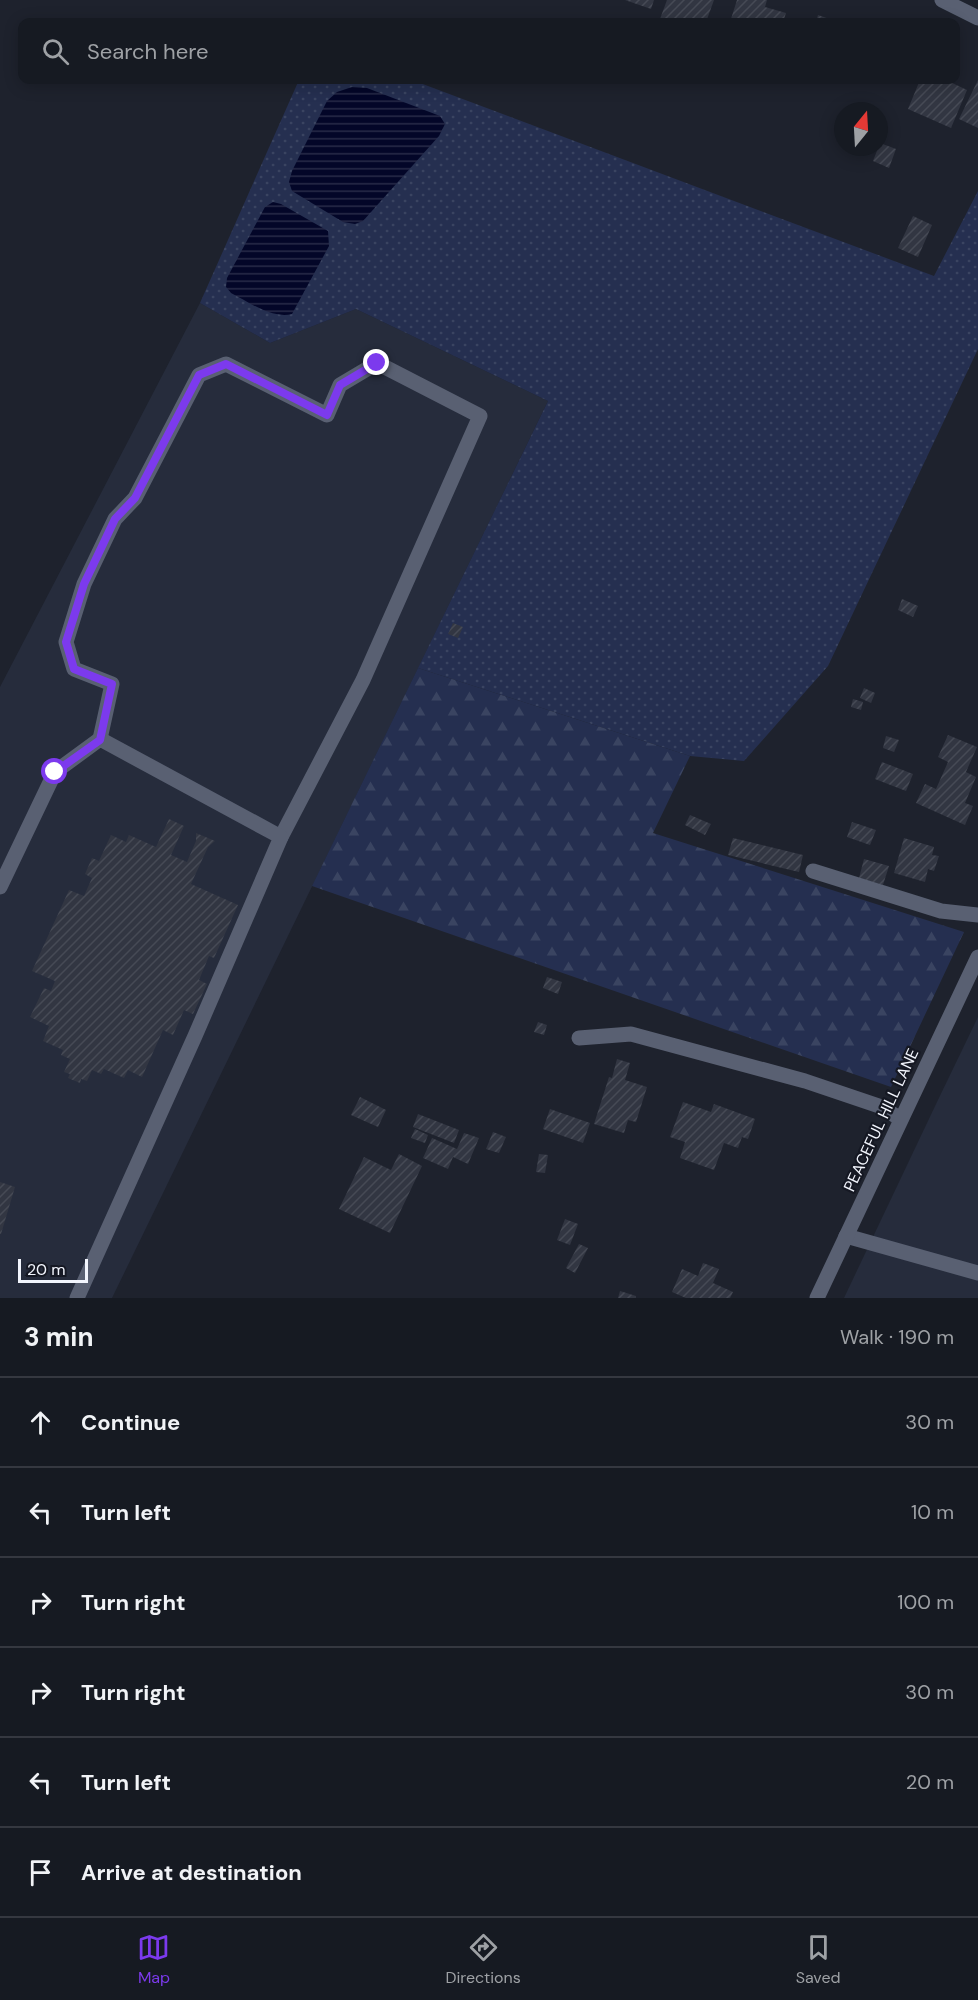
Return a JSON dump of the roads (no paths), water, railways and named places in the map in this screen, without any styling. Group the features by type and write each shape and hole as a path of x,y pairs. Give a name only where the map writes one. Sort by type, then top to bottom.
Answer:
{"street":[{"path":"942,0 978,18"},
{"path":"0,887 55,772 100,740 112,684 74,669 66,642 84,584 115,519 135,498 199,375 226,364 327,415 340,385 377,363 480,416 363,680 280,837 195,1036 77,1298"},
{"path":"100,740 280,837"},
{"path":"813,871 941,911 978,915"},
{"name":"PEACEFUL HILL LANE","path":"817,1298 978,957"},
{"path":"579,1038 631,1034 805,1081 879,1106 901,1119"},
{"path":"846,1236 978,1273"}]}
